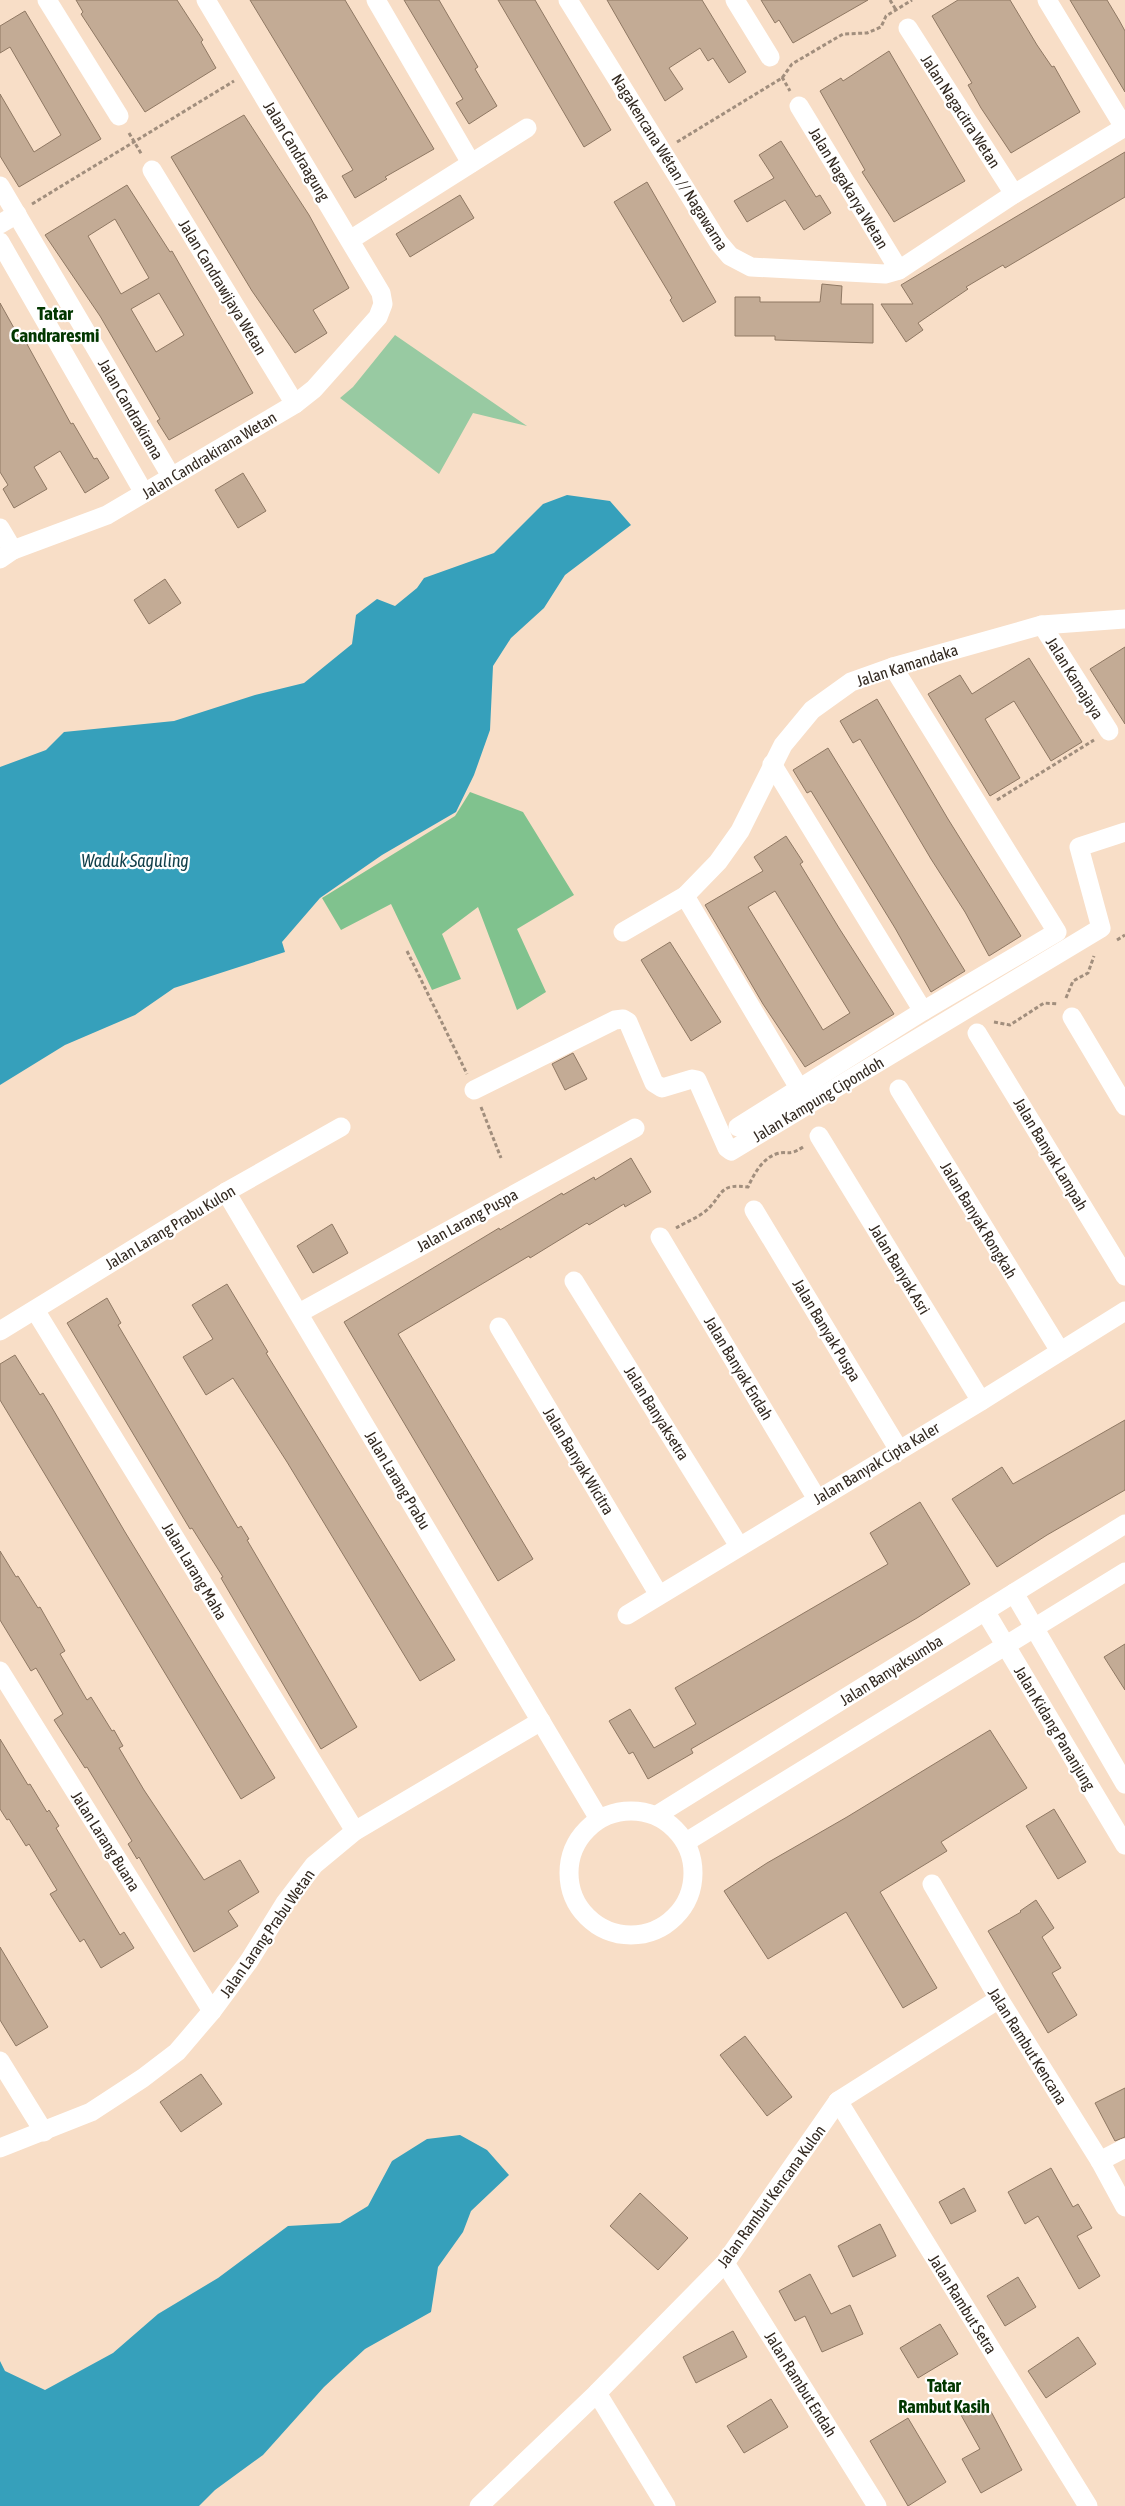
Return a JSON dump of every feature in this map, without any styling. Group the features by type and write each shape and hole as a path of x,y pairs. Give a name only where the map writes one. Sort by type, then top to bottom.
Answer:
{"street":[{"path":"47,0 118,116"},
{"name":"Jalan Candraagung","path":"206,0 350,240 381,293 384,304"},
{"path":"376,0 471,163"},
{"name":"Nagakencana Wétan // Nagawarna","path":"568,0 661,151 730,256 751,267 885,274 899,270 1014,194 1124,127"},
{"path":"735,0 770,57"},
{"path":"1047,0 1124,127"},
{"name":"Jalan Nagacitra Wetan","path":"908,28 1014,194"},
{"name":"Jalan Nagakarya Wetan","path":"799,106 899,270"},
{"path":"350,240 527,128"},
{"name":"Jalan Candrawijaya Wetan","path":"152,170 295,404"},
{"name":"Jalan Candrakirana","path":"0,186 170,476"},
{"path":"0,224 17,214"},
{"name":"Jalan Candrakirana","path":"0,242 144,493"},
{"name":"Jalan Candrakirana Wetan","path":"7,554 107,515 170,476 295,404 314,389 378,318 384,304"},
{"path":"0,528 7,554"},
{"name":"Jalan Kamandaka","path":"623,932 685,896 718,862 740,831 783,745 812,710 851,682 893,667 1042,625 1125,619"},
{"name":"Jalan Kamajaya","path":"1042,625 1109,730"},
{"path":"738,1127 923,1011 1057,932 893,667"},
{"path":"772,764 923,1011"},
{"name":"Jalan Kampung Cipondoh","path":"474,1090 615,1020 622,1019 628,1022 654,1083 662,1088 692,1078 697,1080 726,1148 731,1151 1101,928 1079,847 1125,832"},
{"path":"685,896 800,1088"},
{"path":"1072,1017 1125,1106"},
{"name":"Jalan Banyak Lampah","path":"977,1033 1125,1276"},
{"name":"Jalan Banyak Rongkah","path":"899,1089 1060,1351"},
{"name":"Jalan Larang Prabu Kulon","path":"0,1331 226,1192 341,1127"},
{"name":"Jalan Larang Puspa","path":"299,1313 635,1128"},
{"name":"Jalan Banyak Asri","path":"819,1136 981,1401"},
{"name":"Jalan Larang Prabu","path":"226,1192 599,1819"},
{"name":"Jalan Banyak Puspa","path":"754,1210 899,1450"},
{"name":"Jalan Banyak Endah","path":"660,1237 817,1499"},
{"name":"Jalan Banyaksetra","path":"574,1281 740,1546"},
{"name":"Jalan Larang Maha","path":"36,1310 355,1831"},
{"name":"Jalan Banyak Cipta Kaler","path":"627,1615 981,1401 1125,1311"},
{"name":"Jalan Banyak Wicitra","path":"499,1327 659,1595"},
{"name":"Jalan Banyaksumba","path":"657,1815 1125,1524"},
{"path":"686,1842 1125,1572"},
{"name":"Jalan Kidang Pananjung","path":"1014,1594 1125,1784"},
{"name":"Jalan Kidang Pananjung","path":"985,1611 1125,1845"},
{"name":"Jalan Larang Buana","path":"0,1671 212,2011"},
{"name":"Jalan Larang Prabu Wetan","path":"0,2148 91,2112 143,2078 177,2052 212,2011 249,1961 285,1903 314,1865 355,1831 541,1720"},
{"path":"638,1810 657,1815 686,1842 694,1872 688,1900 671,1923 644,1935 615,1934 590,1920 573,1896 569,1867 578,1840 599,1819 618,1812 638,1810"},
{"name":"Jalan Rambut Kencana","path":"932,1884 999,1998 1124,2201"},
{"name":"Jalan Rambut Kencana Kulon","path":"479,2506 597,2393 725,2263 838,2101 999,1998"},
{"path":"0,2061 44,2132"},
{"name":"Jalan Rambut Setra","path":"838,2101 1088,2506"},
{"path":"1100,2161 1125,2148"},
{"name":"Jalan Rambut Endah","path":"725,2263 877,2506"},
{"path":"597,2393 666,2506"}],"path":[{"path":"661,151 782,78 792,64 843,34 868,33 881,27 886,16 912,0"},
{"path":"770,57 799,106"},
{"path":"17,214 249,72"},
{"path":"118,116 152,170"},
{"path":"982,810 1109,730"},
{"path":"1110,944 1125,935"},
{"path":"407,951 474,1090 501,1158"},
{"path":"977,1033 994,1022 1010,1025 1044,1003 1064,1005 1073,981 1088,973 1094,954"},
{"path":"660,1237 709,1208 717,1195 733,1185 748,1187 756,1169 777,1154 791,1154 819,1136"}],"green space":[{"path":"395,335 527,426 473,413 439,474 340,398 353,387"},
{"path":"470,792 523,812 574,895 517,929 546,992 517,1010 478,907 442,934 461,979 432,990 391,904 341,930 322,898 455,816"}],"water":[{"name":"Waduk Saguling","path":"567,495 610,501 631,525 565,575 544,608 511,638 493,666 490,730 474,775 456,812 382,855 320,898 282,942 285,952 174,988 135,1015 65,1045 0,1085 0,767 46,750 64,732 174,721 255,695 304,683 352,644 356,615 377,599 395,606 417,588 424,578 494,553 543,504"},
{"path":"460,2135 487,2150 509,2175 471,2211 463,2232 438,2267 431,2312 365,2349 324,2387 263,2455 215,2490 199,2506 0,2506 0,2361 5,2371 45,2390 113,2353 158,2314 218,2278 288,2226 340,2223 368,2206 392,2161 427,2139"}],"building":[{"path":"76,0 177,0 203,40 201,42 216,68 145,112 81,14 83,12"},
{"path":"250,0 345,0 434,149 385,177 387,179 355,198 342,176 353,170"},
{"path":"404,0 439,0 478,67 475,69 497,106 469,124 456,103 463,99"},
{"path":"498,0 535,0 611,130 584,147"},
{"path":"607,0 702,0 746,72 729,83 713,58 708,61 700,48 669,68 683,89 665,101"},
{"path":"761,0 868,0 793,43 779,20 775,23"},
{"path":"958,0 1010,0 1037,45 1052,67 1054,66 1080,112 1011,153 981,108 968,85 972,83 932,16"},
{"path":"1070,0 1107,0 1119,20 1125,31 1125,92"},
{"path":"25,11 101,139 19,187 0,156 0,94 34,152 61,135 10,47 0,53 0,26"},
{"path":"889,51 965,181 894,222 862,172 865,170 820,91 841,78 843,81"},
{"path":"244,115 309,215 349,288 313,310 327,333 295,353 252,291 171,157"},
{"path":"781,141 816,197 820,195 831,213 804,230 785,200 747,222 734,201 774,178 759,155"},
{"path":"1125,152 1125,197 1005,268 1003,265 966,287 968,289 918,323 923,330 906,342 881,304 913,304 901,285"},
{"path":"647,182 716,302 683,322 670,300 672,298 614,202"},
{"path":"127,185 170,252 172,251 253,393 169,440 157,421 160,419 100,316 45,235","holes":["115,219 149,278 121,294 88,236","159,293 184,335 156,352 131,309"]},
{"path":"460,195 474,218 410,257 396,234"},
{"path":"822,284 842,286 841,304 873,304 873,343 775,340 775,336 735,336 735,297 760,297 760,302 820,302"},
{"path":"0,303 19,337 22,335 71,424 73,423 94,459 97,458 109,478 85,493 60,451 34,467 47,489 14,508 3,489 8,485 0,472"},
{"path":"243,473 266,511 238,528 215,490"},
{"path":"165,579 181,603 149,624 134,600"},
{"path":"1125,647 1125,724 1090,669"},
{"path":"1029,658 1082,742 1051,761 1014,701 985,719 1020,778 990,796 928,694 960,675 972,694"},
{"path":"877,699 948,819 1021,936 989,956 965,912 931,859 860,739 853,743 840,721"},
{"path":"828,748 965,971 931,992 895,928 811,791 807,793 793,770"},
{"path":"786,836 803,862 800,864 894,1014 805,1067 763,1004 705,905 763,871 754,857","holes":["775,891 850,1013 823,1030 748,907"]},
{"path":"670,942 721,1022 691,1041 641,960"},
{"path":"573,1053 587,1079 565,1090 552,1064"},
{"path":"631,1158 651,1192 625,1207 624,1204 589,1225 587,1223 398,1334 533,1559 498,1581 344,1322 499,1228 500,1230 562,1193 563,1195 594,1177 595,1180"},
{"path":"332,1224 348,1253 313,1273 297,1246"},
{"path":"227,1284 268,1352 266,1353 455,1660 420,1681 287,1462 233,1378 206,1395 183,1357 213,1339 192,1305"},
{"path":"107,1298 121,1323 118,1325 238,1528 241,1526 249,1539 247,1540 357,1727 321,1749 221,1578 223,1577 192,1528 190,1529 67,1323"},
{"path":"15,1355 40,1395 43,1393 51,1406 125,1532 275,1778 241,1799 0,1400 0,1364"},
{"path":"1125,1420 1125,1490 1047,1535 997,1567 952,1499 1002,1467 1013,1484"},
{"path":"920,1502 970,1584 917,1618 691,1749 693,1753 648,1779 633,1752 629,1754 609,1721 630,1709 654,1748 696,1724 675,1688 888,1564 870,1533"},
{"path":"0,1551 38,1608 40,1607 65,1651 60,1654 87,1700 91,1697 112,1731 114,1730 123,1746 119,1748 144,1790 204,1880 240,1860 259,1892 228,1911 238,1926 194,1952 139,1857 137,1859 128,1844 132,1841 87,1767 85,1768 54,1720 63,1714 36,1668 31,1671 0,1620"},
{"path":"1125,1644 1125,1690 1104,1657"},
{"path":"990,1730 1027,1788 941,1842 947,1851 880,1892 937,1988 903,2008 846,1912 768,1959 724,1891 767,1863"},
{"path":"0,1739 28,1785 30,1784 47,1812 49,1810 59,1826 56,1828 120,1935 124,1932 134,1948 101,1968 84,1939 80,1942 50,1894 57,1890 29,1844 26,1846 9,1819 7,1820 0,1809"},
{"path":"1054,1809 1086,1862 1058,1879 1026,1826"},
{"path":"1036,1900 1054,1928 1042,1937 1061,1968 1052,1973 1077,2015 1048,2033 988,1931 1021,1912"},
{"path":"0,1947 48,2027 16,2046 0,2020"},
{"path":"745,2036 792,2097 767,2116 720,2055"},
{"path":"201,2074 222,2104 181,2132 160,2102"},
{"path":"1125,2088 1125,2137 1115,2141 1095,2103"},
{"path":"1051,2168 1073,2207 1078,2204 1092,2228 1077,2236 1100,2276 1079,2289 1038,2216 1025,2224 1008,2192"},
{"path":"964,2188 976,2211 951,2224 939,2202"},
{"path":"640,2193 688,2238 658,2270 610,2226"},
{"path":"880,2224 896,2256 853,2277 838,2246"},
{"path":"810,2274 831,2314 850,2305 863,2334 822,2352 805,2316 795,2321 779,2291"},
{"path":"1018,2277 1036,2307 1005,2326 987,2296"},
{"path":"940,2324 958,2354 918,2378 900,2348"},
{"path":"733,2331 747,2357 696,2383 683,2357"},
{"path":"1078,2337 1096,2364 1046,2398 1028,2371"},
{"path":"771,2399 788,2427 744,2453 727,2426"},
{"path":"986,2402 1022,2470 981,2493 962,2459 980,2449 961,2415"},
{"path":"908,2418 946,2482 908,2506 870,2441"}],"district":[{"name":"Tatar Candraresmi","path":"55,324"},
{"name":"Tatar Rambut Kasih","path":"944,2395"}]}
